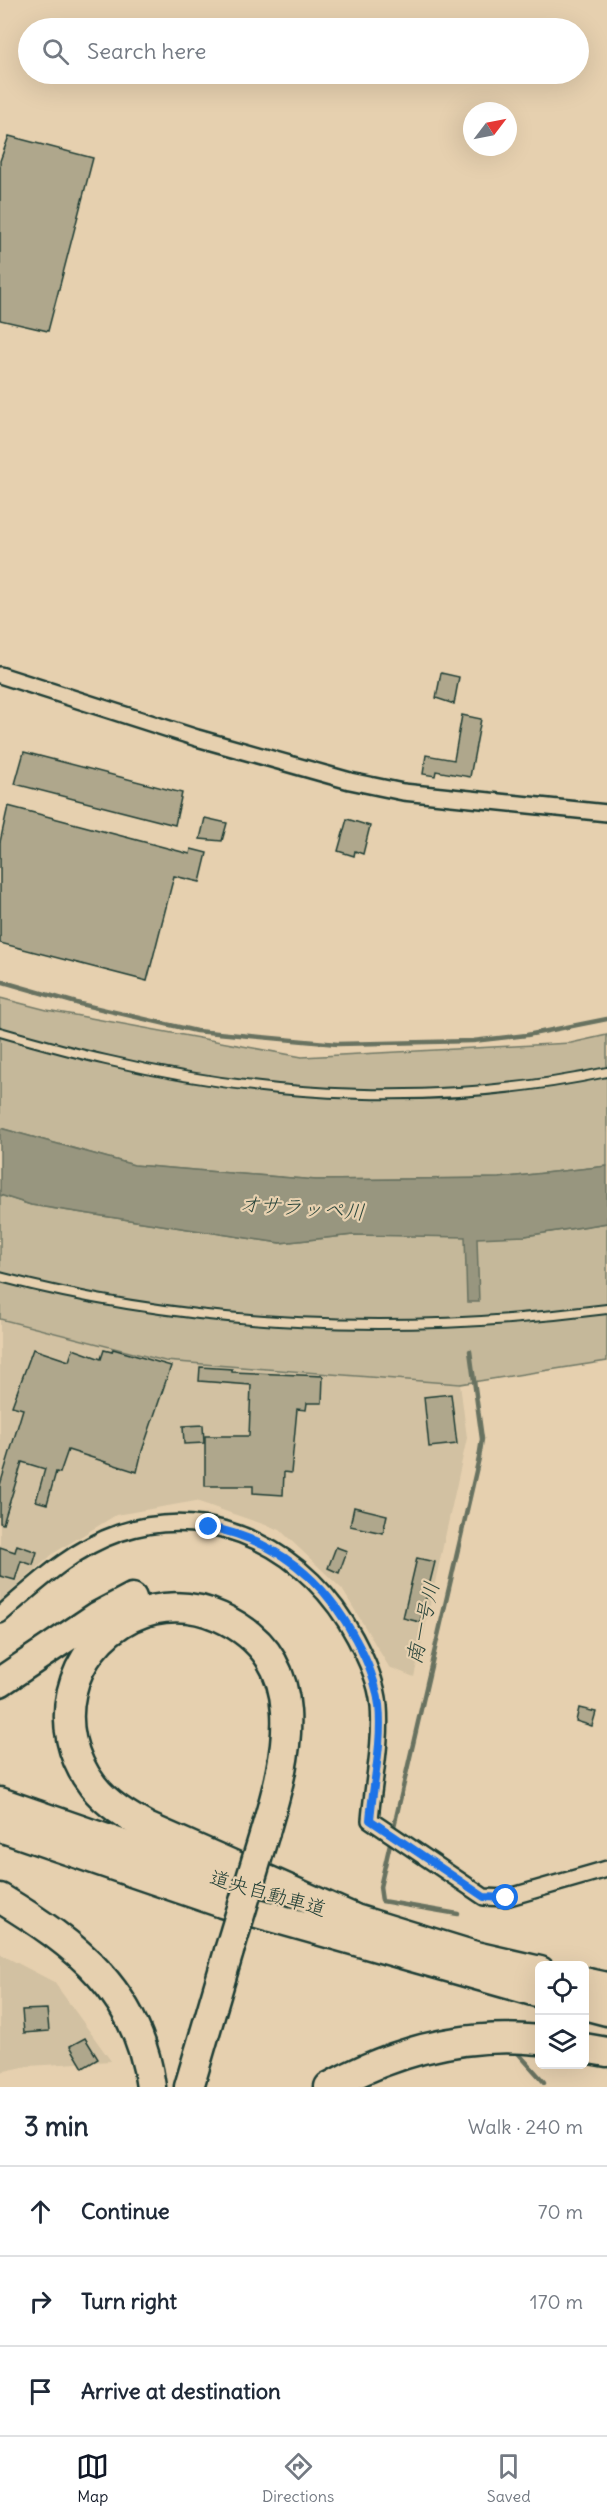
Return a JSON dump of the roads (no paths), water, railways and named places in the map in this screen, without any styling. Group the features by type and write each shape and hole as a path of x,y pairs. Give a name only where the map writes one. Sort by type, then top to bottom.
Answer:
{"highway":[{"path":"0,1682 105,1611 145,1594 171,1590 199,1591 245,1610 269,1629 284,1648 294,1669 300,1690 302,1730 300,1752 189,2087"},
{"path":"272,1835 282,1772 287,1715 279,1677 255,1640 226,1619 186,1608 170,1607 143,1613 110,1631 93,1649 78,1671 68,1712 74,1750 93,1786 122,1813 147,1827 351,1917"},
{"name":"道央自動車道","path":"0,1802 223,1881 351,1917 475,1956 535,1970"},
{"name":"道央自動車道","path":"0,1827 222,1903 535,1992"},
{"path":"0,1898 62,1938 102,1976 137,2032 151,2087"},
{"path":"205,2087 235,1953"},
{"path":"589,1983 607,1987"},
{"path":"589,2006 607,2011"},
{"path":"329,2087 379,2063 433,2046 494,2038 535,2040"},
{"path":"589,2049 607,2052"}],"street":[{"path":"0,675 197,738 350,781 403,792 607,813"},
{"path":"0,1615 79,1551 134,1529 169,1524 192,1524 228,1530 263,1544 300,1568 329,1596 349,1626 369,1668 379,1706 370,1820 484,1897 506,1898 607,1869"}],"lane":[{"path":"0,1032 107,1061 225,1082 312,1091 432,1095 536,1086 607,1072"},
{"path":"0,1277 105,1302 319,1324 398,1325 543,1317 607,1309"}],"water":[{"name":"オサラッペ川","path":"0,1128 134,1165 316,1180 499,1178 607,1166 607,1223 525,1236 477,1238 479,1302 467,1302 465,1237 353,1235 280,1243 31,1205 0,1195"}],"waterway":[{"path":"0,981 80,1004 196,1031 337,1044 473,1041 527,1035 607,1019"},
{"name":"南一号川","path":"458,1914 382,1901 380,1887 479,1458 482,1439 470,1351"},
{"name":"南一号川","path":"518,2053 544,2082"}]}
